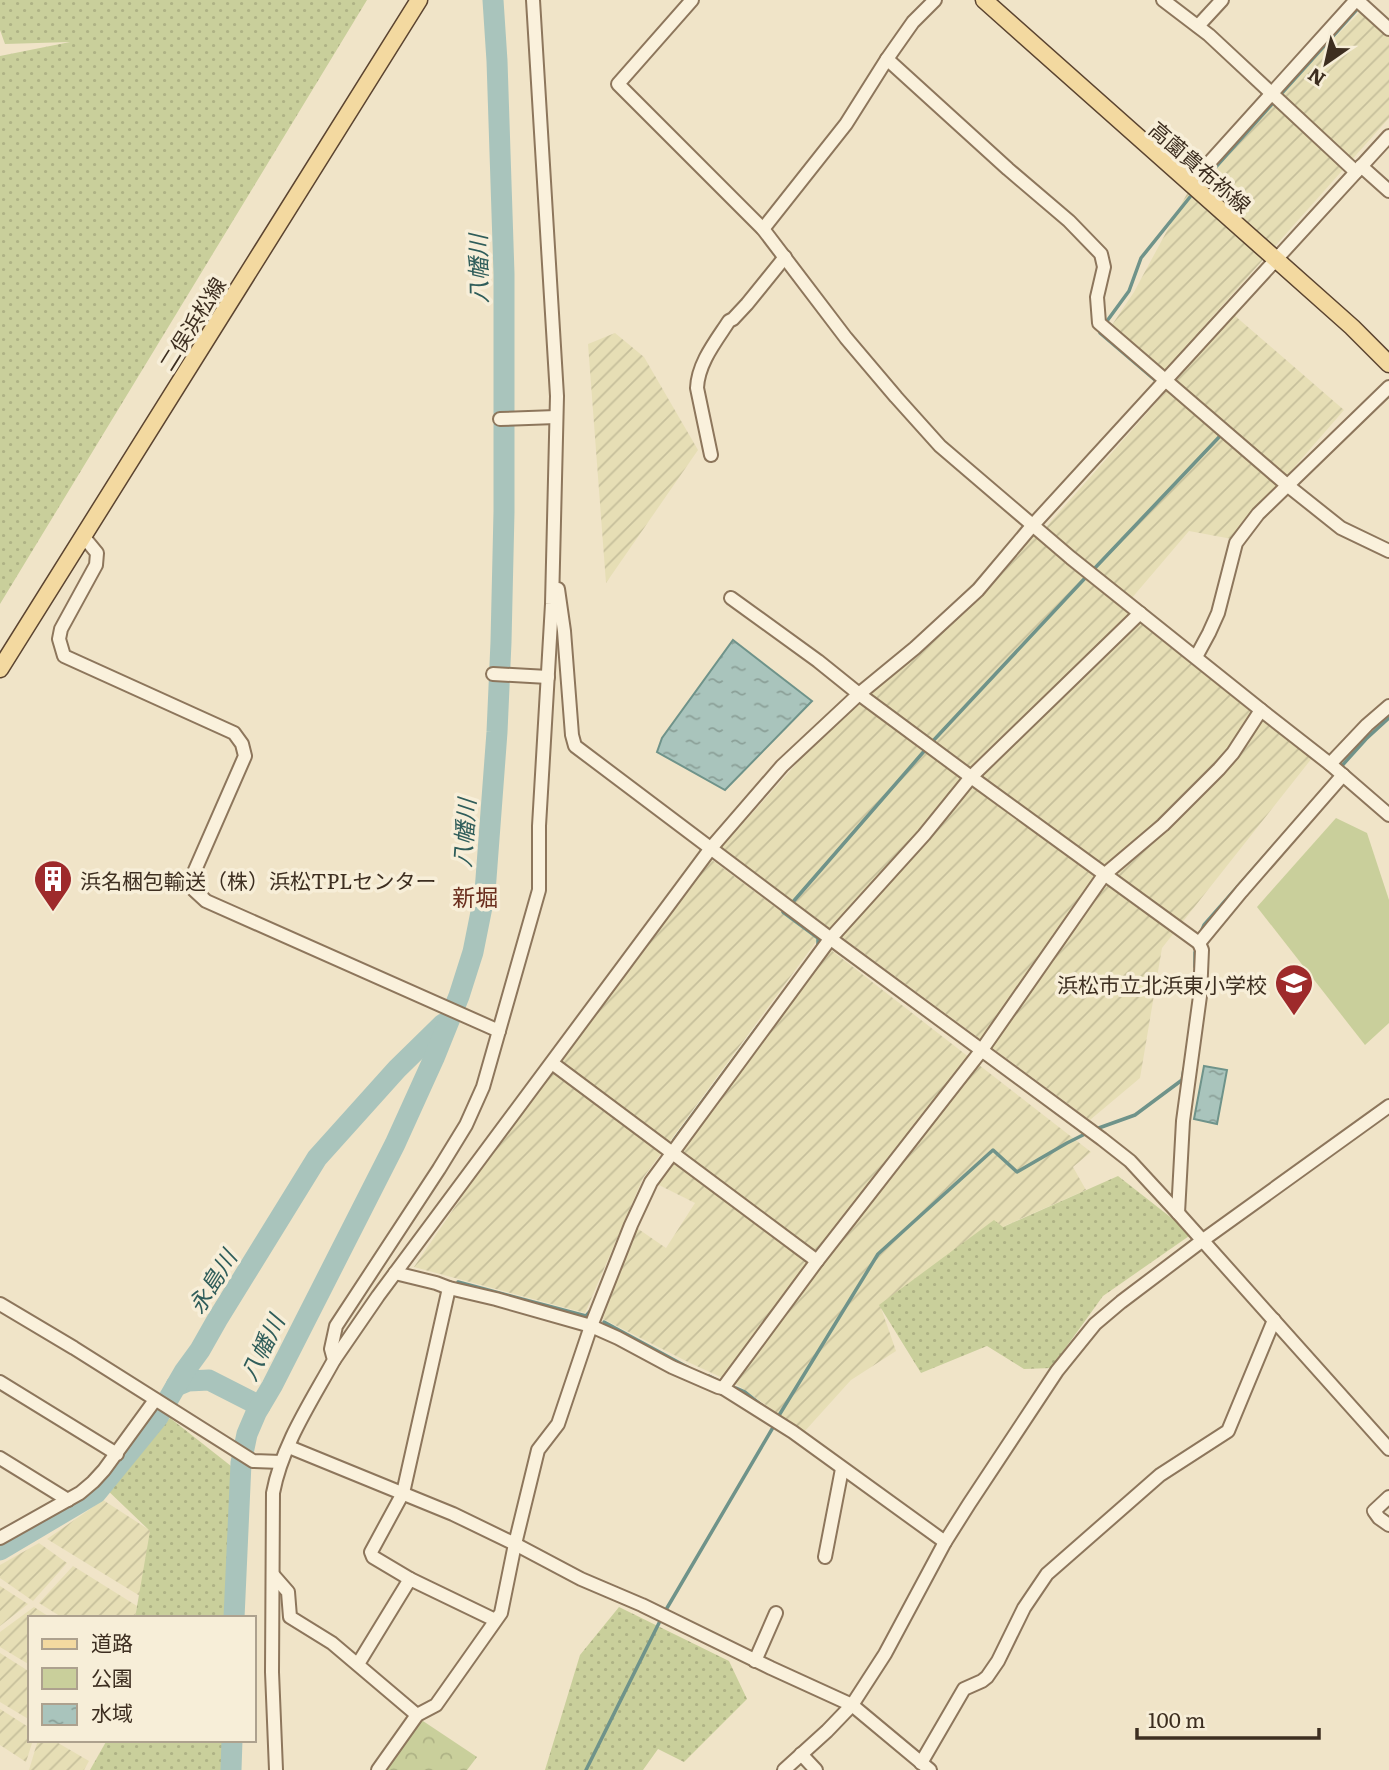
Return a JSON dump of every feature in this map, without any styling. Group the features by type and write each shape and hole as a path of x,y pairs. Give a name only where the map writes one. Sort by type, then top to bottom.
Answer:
{"main road":[{"name":"二俣浜松線","path":"0,669 419,0"},
{"name":"高薗貴布祢線","path":"984,0 1352,327 1389,364"}],"street":[{"path":"334,1360 331,1349 336,1326 439,1169 466,1125 483,1087 539,891 539,826 548,677 557,396 533,0"},
{"path":"692,0 618,84 763,229 846,338 940,446 1032,526 1337,770 1389,815"},
{"path":"763,229 846,124 913,22 935,0"},
{"path":"1163,0 1198,26 1274,96 1359,169 1389,191"},
{"path":"1198,26 1222,0"},
{"path":"1190,184 1359,2 1389,29"},
{"path":"887,59 1094,245 1101,254 1104,267 1097,298 1099,323 1164,381 1341,528 1389,551"},
{"path":"276,1770 272,1672 274,1493 281,1462 334,1360 395,1273 711,848 782,766 859,694 915,648 978,590 1032,526 1389,136"},
{"path":"711,456 697,388 708,352 729,321 747,304 785,257"},
{"path":"1195,657 1218,613 1236,543 1258,514 1389,387"},
{"path":"500,419 556,418"},
{"path":"83,536 97,553 96,565 61,629 59,639 64,656 234,733 242,744 245,757 192,877 193,889 206,901 499,1031"},
{"path":"553,557 564,631 575,746 1130,1161 1389,1449"},
{"path":"731,598 971,778 1199,943 1202,950 1200,996 1183,1121 1178,1213"},
{"path":"378,1770 417,1714 436,1705 501,1612 538,1450 558,1424 591,1326 651,1182 831,939 971,778 1140,613"},
{"path":"493,674 548,677"},
{"path":"1199,943 1337,770 1367,725 1389,706"},
{"path":"723,1388 817,1261 981,1051 1104,875 1163,825 1226,761 1261,710"},
{"path":"552,1063 817,1261"},
{"path":"785,1770 852,1704 885,1654 945,1542 1077,1343 1121,1302 1389,1106"},
{"path":"395,1273 591,1326 672,1367 723,1388 776,1421 945,1542"},
{"path":"449,1288 403,1493 371,1552 373,1558 410,1579 495,1620"},
{"path":"0,1304 253,1461 281,1462"},
{"path":"289,1447 453,1514 581,1579 852,1704 925,1766 964,1689 982,1681 998,1661 1024,1608 1047,1574 1160,1475 1228,1431 1274,1320"},
{"path":"0,1382 117,1454"},
{"path":"2,1535 68,1500 93,1482 117,1454 155,1400"},
{"path":"0,1458 68,1500"},
{"path":"825,1557 842,1469"},
{"path":"1389,1497 1374,1511 1389,1525"},
{"path":"274,1576 288,1592 290,1617 332,1643 417,1714"},
{"path":"358,1664 410,1579"},
{"path":"755,1661 776,1614"},
{"path":"801,1754 816,1770"}],"shaded area":[{"path":"1362,10 1389,36 1389,118 1164,371 1112,325 1134,292 1196,177"},
{"path":"1234,315 1344,410 1232,539 1189,531 1131,599 1046,527"},
{"path":"615,333 644,357 698,450 606,583 588,344"},
{"path":"1032,526 1316,753 1162,948 1140,1078 1090,1120 721,848 859,694"},
{"path":"712,860 818,939 643,1178 585,1313 414,1267 571,1037"},
{"path":"831,950 1091,1152 1073,1167 1086,1190 1002,1227 880,1305 896,1351 851,1380 804,1432 736,1384 603,1319 634,1226 666,1248 695,1203 657,1184"},
{"path":"103,1500 151,1531 140,1596 47,1539"},
{"path":"39,1543 67,1563 33,1601 0,1578 0,1565"},
{"path":"73,1566 137,1606 135,1616 60,1616 39,1603"},
{"path":"0,1586 28,1604 0,1626"},
{"path":"34,1607 48,1616 28,1616 28,1664 0,1647 0,1632"},
{"path":"0,1653 28,1671 28,1719 0,1702"},
{"path":"0,1709 28,1727 28,1742 32,1742 26,1762 0,1745"},
{"path":"37,1742 56,1742 89,1761 84,1770 29,1770"}],"green space":[{"path":"0,0 367,0 0,604 0,56 70,42 5,44 0,30"},
{"path":"1336,818 1367,833 1389,900 1389,1023 1365,1045 1257,907"},
{"path":"1118,1176 1192,1234 1103,1296 1051,1368 1024,1369 987,1346 921,1373 879,1305 994,1220 1003,1227"},
{"path":"170,1418 231,1466 225,1616 135,1616 150,1531 103,1486"},
{"path":"619,1607 729,1661 747,1699 684,1762 658,1749 643,1770 545,1770 580,1655"},
{"path":"420,1719 477,1757 467,1770 387,1770"},
{"path":"106,1742 224,1742 231,1770 90,1770"}],"water":[{"path":"733,640 812,701 725,790 657,752 662,738"},
{"path":"1204,1066 1227,1070 1217,1124 1194,1119"}],"waterway":[{"name":"八幡川","path":"234,1616 241,1463 247,1434 395,1144 434,1058 473,952 485,892 497,732 504,512 504,274 493,0"},
{"path":"1205,179 1360,6"},
{"path":"1107,321 1129,291 1141,258 1190,197"},
{"path":"1100,333 1155,380"},
{"path":"1170,392 1182,402"},
{"path":"1094,569 1222,434 1220,433"},
{"path":"932,742 1087,576"},
{"path":"1339,769 1389,718"},
{"path":"792,903 926,749"},
{"path":"1201,932 1204,925 1275,844"},
{"path":"783,912 818,938 818,946"},
{"path":"1195,952 1195,967"},
{"name":"永島川","path":"0,1550 96,1493 158,1417 317,1158 397,1069 443,1024"},
{"path":"674,1140 759,1025"},
{"path":"1096,1129 1135,1115 1182,1080 1184,1069"},
{"path":"778,1417 878,1254 993,1150 1017,1172 1089,1132"},
{"path":"458,1282 586,1316 592,1309"},
{"path":"604,1322 689,1368"},
{"path":"709,1376 721,1382"},
{"path":"176,1386 188,1381 209,1380 260,1406"},
{"path":"736,1388 765,1408"},
{"path":"667,1608 775,1424"},
{"path":"586,1770 660,1621"},
{"name":"八幡川","path":"231,1770 232,1742"}],"place":[{"name":"浜名梱包輸送（株）浜松TPLセンター","path":"53,913"},
{"name":"浜松市立北浜東小学校","path":"1294,1017"}],"district":[{"name":"新堀","path":"475,896"}]}
